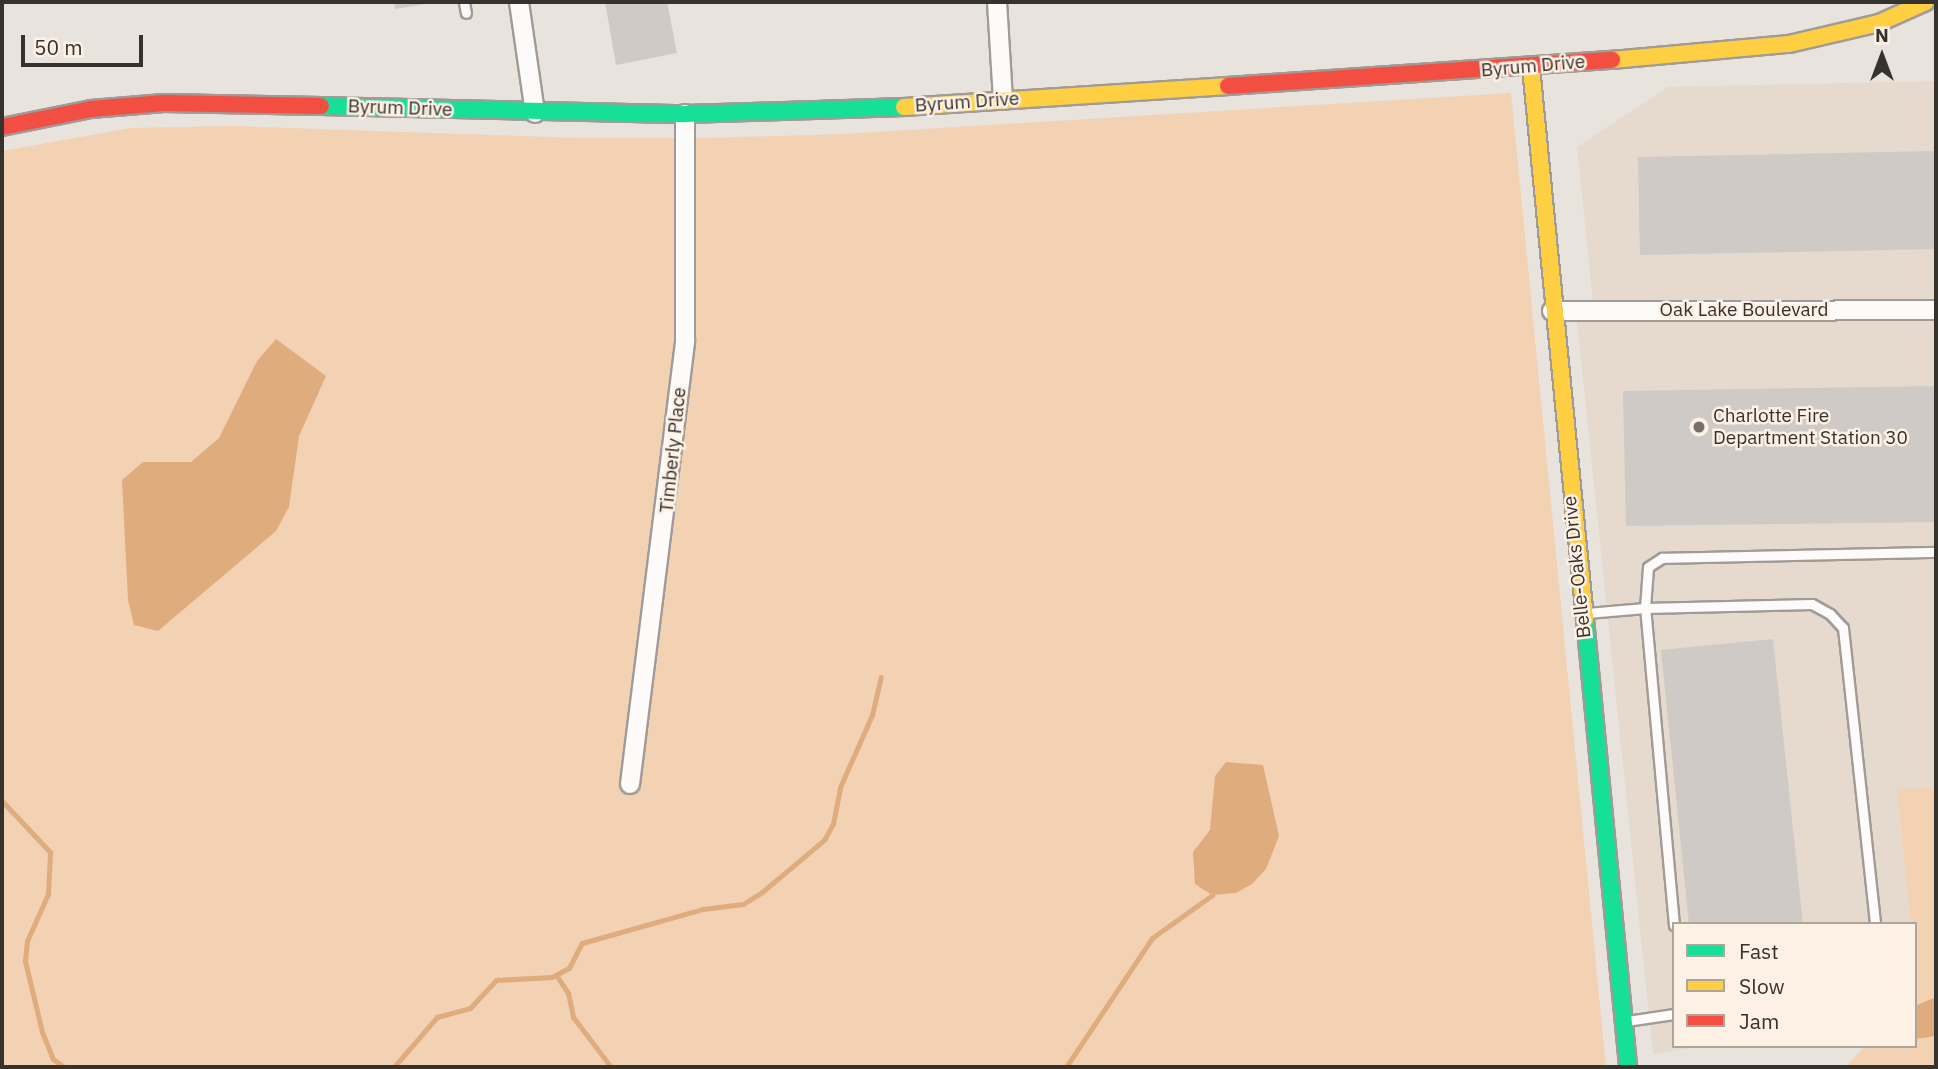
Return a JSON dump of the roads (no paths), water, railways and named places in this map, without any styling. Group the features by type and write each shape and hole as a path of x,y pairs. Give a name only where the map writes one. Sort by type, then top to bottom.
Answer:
{"street":[{"path":"519,2 536,113"},
{"path":"996,2 1003,100"},
{"name":"Byrum Drive","path":"2,127 91,109 183,102 536,113 685,114 1003,100 1531,67 1789,44 1879,23 1926,2"},
{"name":"Belle-Oaks Drive","path":"1531,67 1552,312 1628,1067"},
{"name":"Timberly Place","path":"630,784 685,341 685,114"},
{"name":"Oak Lake Boulevard","path":"1552,312 1936,310"}],"lane":[{"path":"464,2 466,13"},
{"path":"1674,922 1645,608 1648,567 1662,558 1936,552"},
{"path":"1582,613 1645,608 1812,604 1830,614 1843,628 1875,922"},
{"path":"1623,1021 1672,1014"}],"waterway":[{"path":"394,1067 437,1017 470,1008 496,980 552,977 569,968 582,943 703,909 743,904 762,892 824,840 833,824 840,787 872,715 881,677"},
{"path":"2,801 50,852 48,894 27,941 25,961 42,1032 53,1059 64,1067"},
{"path":"1066,1067 1152,938 1212,895"},
{"path":"556,975 568,993 573,1017 611,1067"}],"place":[{"name":"Charlotte Fire Department Station 30","path":"1699,427"}]}
